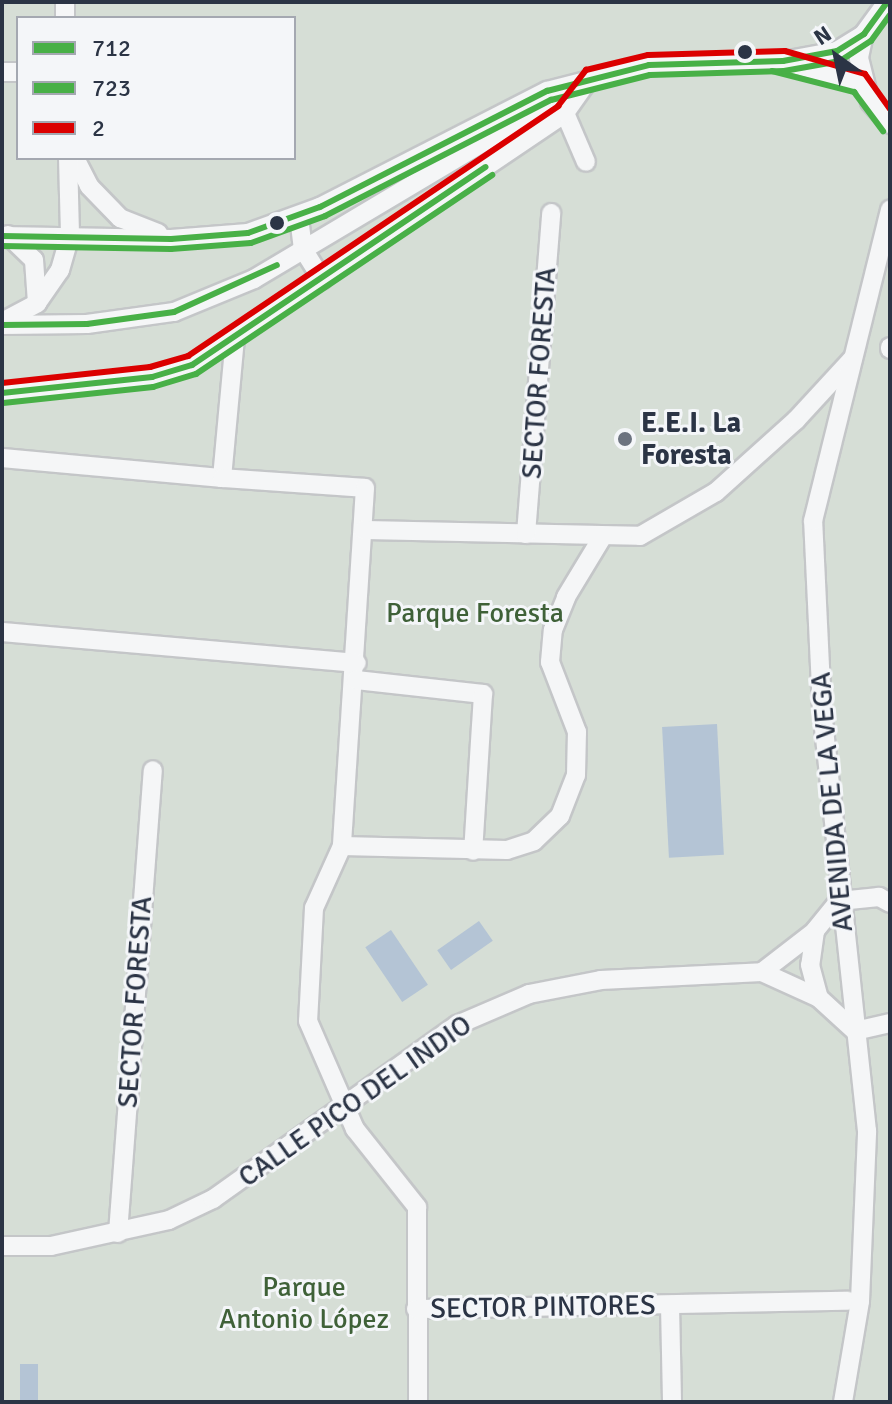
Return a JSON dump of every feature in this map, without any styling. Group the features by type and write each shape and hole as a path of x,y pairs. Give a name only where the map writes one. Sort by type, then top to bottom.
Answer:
{"street":[{"path":"5,236 70,234 171,239 248,233 299,217 547,91 649,65 783,61 837,51 864,34 887,2"},
{"path":"864,34 861,83 870,102 890,124"},
{"path":"783,61 861,83"},
{"path":"2,393 152,377 192,365 235,339 565,113 589,79"},
{"path":"2,323 87,324 174,312 254,279 589,79"},
{"path":"565,113 586,162"},
{"path":"2,323 37,303 60,270 70,234 68,160"},
{"path":"76,160 89,186 120,218 171,239"},
{"name":"AVENIDA DE LA VEGA","path":"843,1402 860,1301 866,1145 839,901 813,521 890,209"},
{"name":"SECTOR FORESTA","path":"526,534 551,213"},
{"path":"299,217 303,249 322,280"},
{"path":"5,236 34,260 37,303"},
{"path":"222,478 235,339"},
{"path":"363,530 640,536 716,492 796,420 855,355"},
{"path":"2,458 365,488 356,672 342,846 314,908 308,1021 345,1108"},
{"path":"342,846 507,850 534,841 560,816 576,775 577,732 550,662 553,630 566,597 603,536"},
{"path":"2,632 356,672 483,694 473,851"},
{"name":"SECTOR FORESTA","path":"118,1233 153,770"},
{"path":"762,972 815,931 839,901 879,897 890,903"},
{"path":"815,931 810,965 819,998"},
{"name":"CALLE PICO DEL INDIO","path":"2,1246 51,1246 118,1233 169,1220 213,1199 345,1108 457,1025 529,994 601,980 762,972 819,998 855,1031"},
{"path":"855,1031 890,1023"},
{"name":"SECTOR PINTORES","path":"345,1108 355,1129 417,1207 418,1402"},
{"name":"SECTOR PINTORES","path":"416,1309 848,1301"},
{"name":"SECTOR PINTORES","path":"670,1305 672,1402"}],"green space":[{"path":"2,2 890,2 890,1402 2,1402"}],"water":[{"path":"717,724 724,855 669,858 662,727"},
{"path":"479,921 493,941 451,970 437,950"},
{"path":"391,930 428,985 402,1002 365,947"},
{"path":"20,1364 38,1364 38,1402 20,1402"}],"transit line":[{"name":"712","path":"2,236 171,239 248,233 320,207 547,91 649,65 783,61 837,51 864,34 887,2"},
{"name":"723","path":"2,246 171,249 251,243 325,216 551,100 650,75 784,71 840,61 871,41 890,15"},
{"name":"2","path":"2,383 150,367 188,356 558,106 586,70 648,55 785,51 865,74 890,109"},
{"name":"723","path":"772,71 854,92 883,131"},
{"name":"712","path":"2,393 152,377 192,365 486,167"},
{"name":"723","path":"3,403 153,387 196,374 492,175"},
{"name":"712","path":"2,325 87,324 174,312 277,265"}],"place":[{"name":"E.E.I. La Foresta","path":"625,439"}],"park label":[{"name":"Parque Foresta","path":"475,613"},
{"name":"Parque Antonio López","path":"304,1303"}]}
